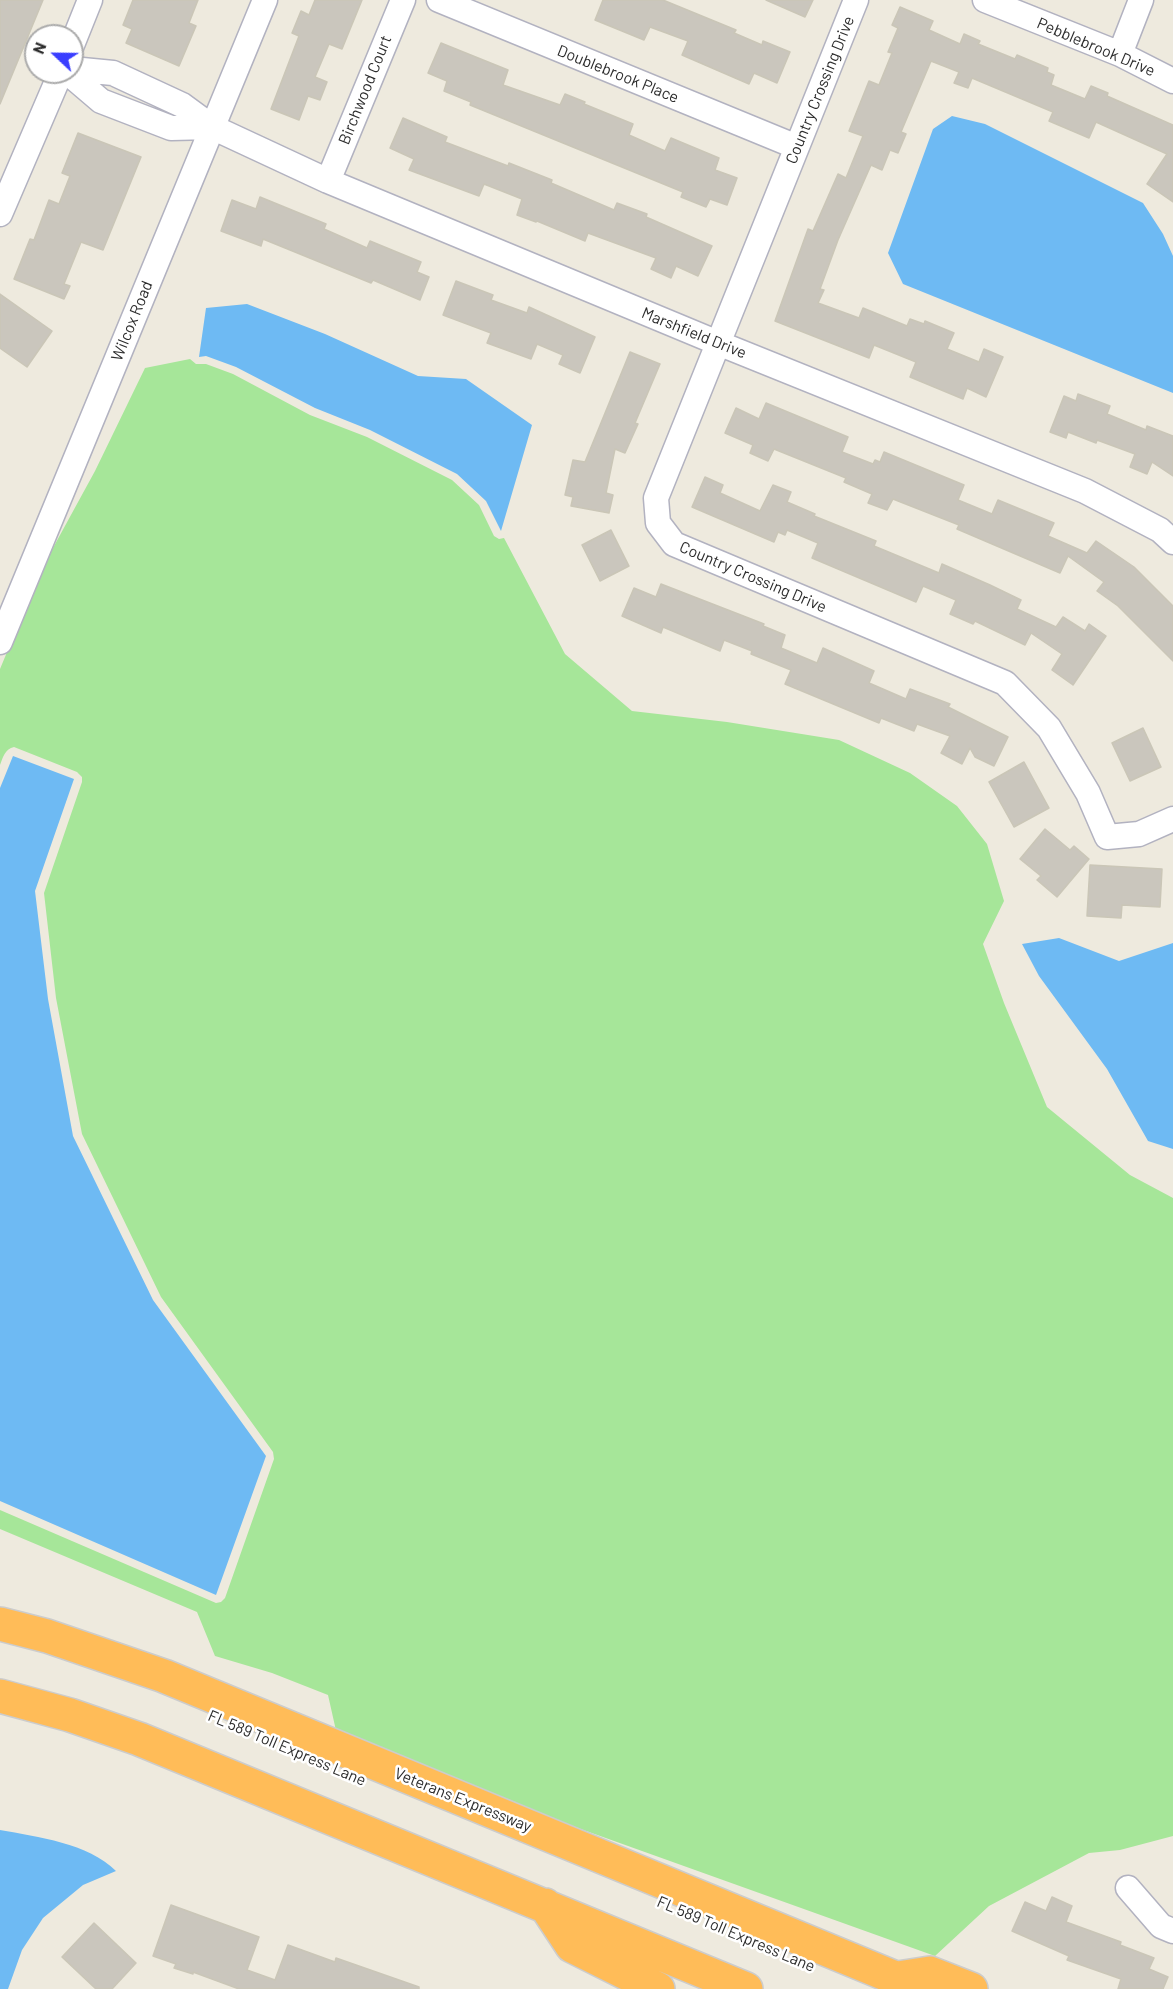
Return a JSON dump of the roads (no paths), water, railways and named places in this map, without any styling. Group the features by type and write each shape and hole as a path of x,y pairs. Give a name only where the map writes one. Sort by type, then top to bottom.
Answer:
{"highway":[{"name":"Veterans Expressway","path":"0,1624 47,1636 164,1676 896,1985"},
{"name":"FL 589 Toll Express Lane","path":"0,1644 43,1656 163,1697 896,1985"},
{"path":"0,1696 70,1715 139,1739 746,1989"},
{"path":"545,1905 572,1946 658,1989"},
{"path":"896,1985 930,1973 971,1989"}],"street":[{"path":"80,24 90,0"},
{"name":"Wilcox Road","path":"0,642 265,0"},
{"name":"Birchwood Court","path":"328,181 403,0"},
{"name":"Doublebrook Place","path":"439,0 797,147"},
{"name":"Country Crossing Drive","path":"856,0 656,498 658,524 674,544 1005,683 1050,728 1088,793 1107,837 1139,834 1173,819"},
{"name":"Pebblebrook Drive","path":"985,0 1120,54 1173,81"},
{"path":"1120,54 1141,0"},
{"name":"Marshfield Drive","path":"84,70 113,73 182,105 212,127 328,181 718,343 1085,491 1160,530 1173,542"},
{"path":"0,214 56,84"},
{"name":"Marshfield Drive","path":"82,84 101,101 171,128 212,127"},
{"path":"1128,1888 1161,1926 1173,1931"}],"water":[{"path":"952,116 985,124 1143,203 1163,234 1173,256 1173,393 903,284 888,253 933,129"},
{"path":"247,304 325,334 418,376 466,379 532,425 501,531 486,501 457,474 370,430 315,408 236,367 206,356 199,357 206,308"},
{"path":"13,756 74,779 35,891 48,999 73,1136 153,1300 266,1456 216,1595 0,1501 0,788"},
{"path":"1059,938 1119,961 1173,943 1173,1149 1148,1141 1107,1069 1039,976 1022,944"},
{"path":"0,1830 77,1848 105,1861 116,1871 83,1885 43,1918 22,1950 8,1989 0,1989"}]}
